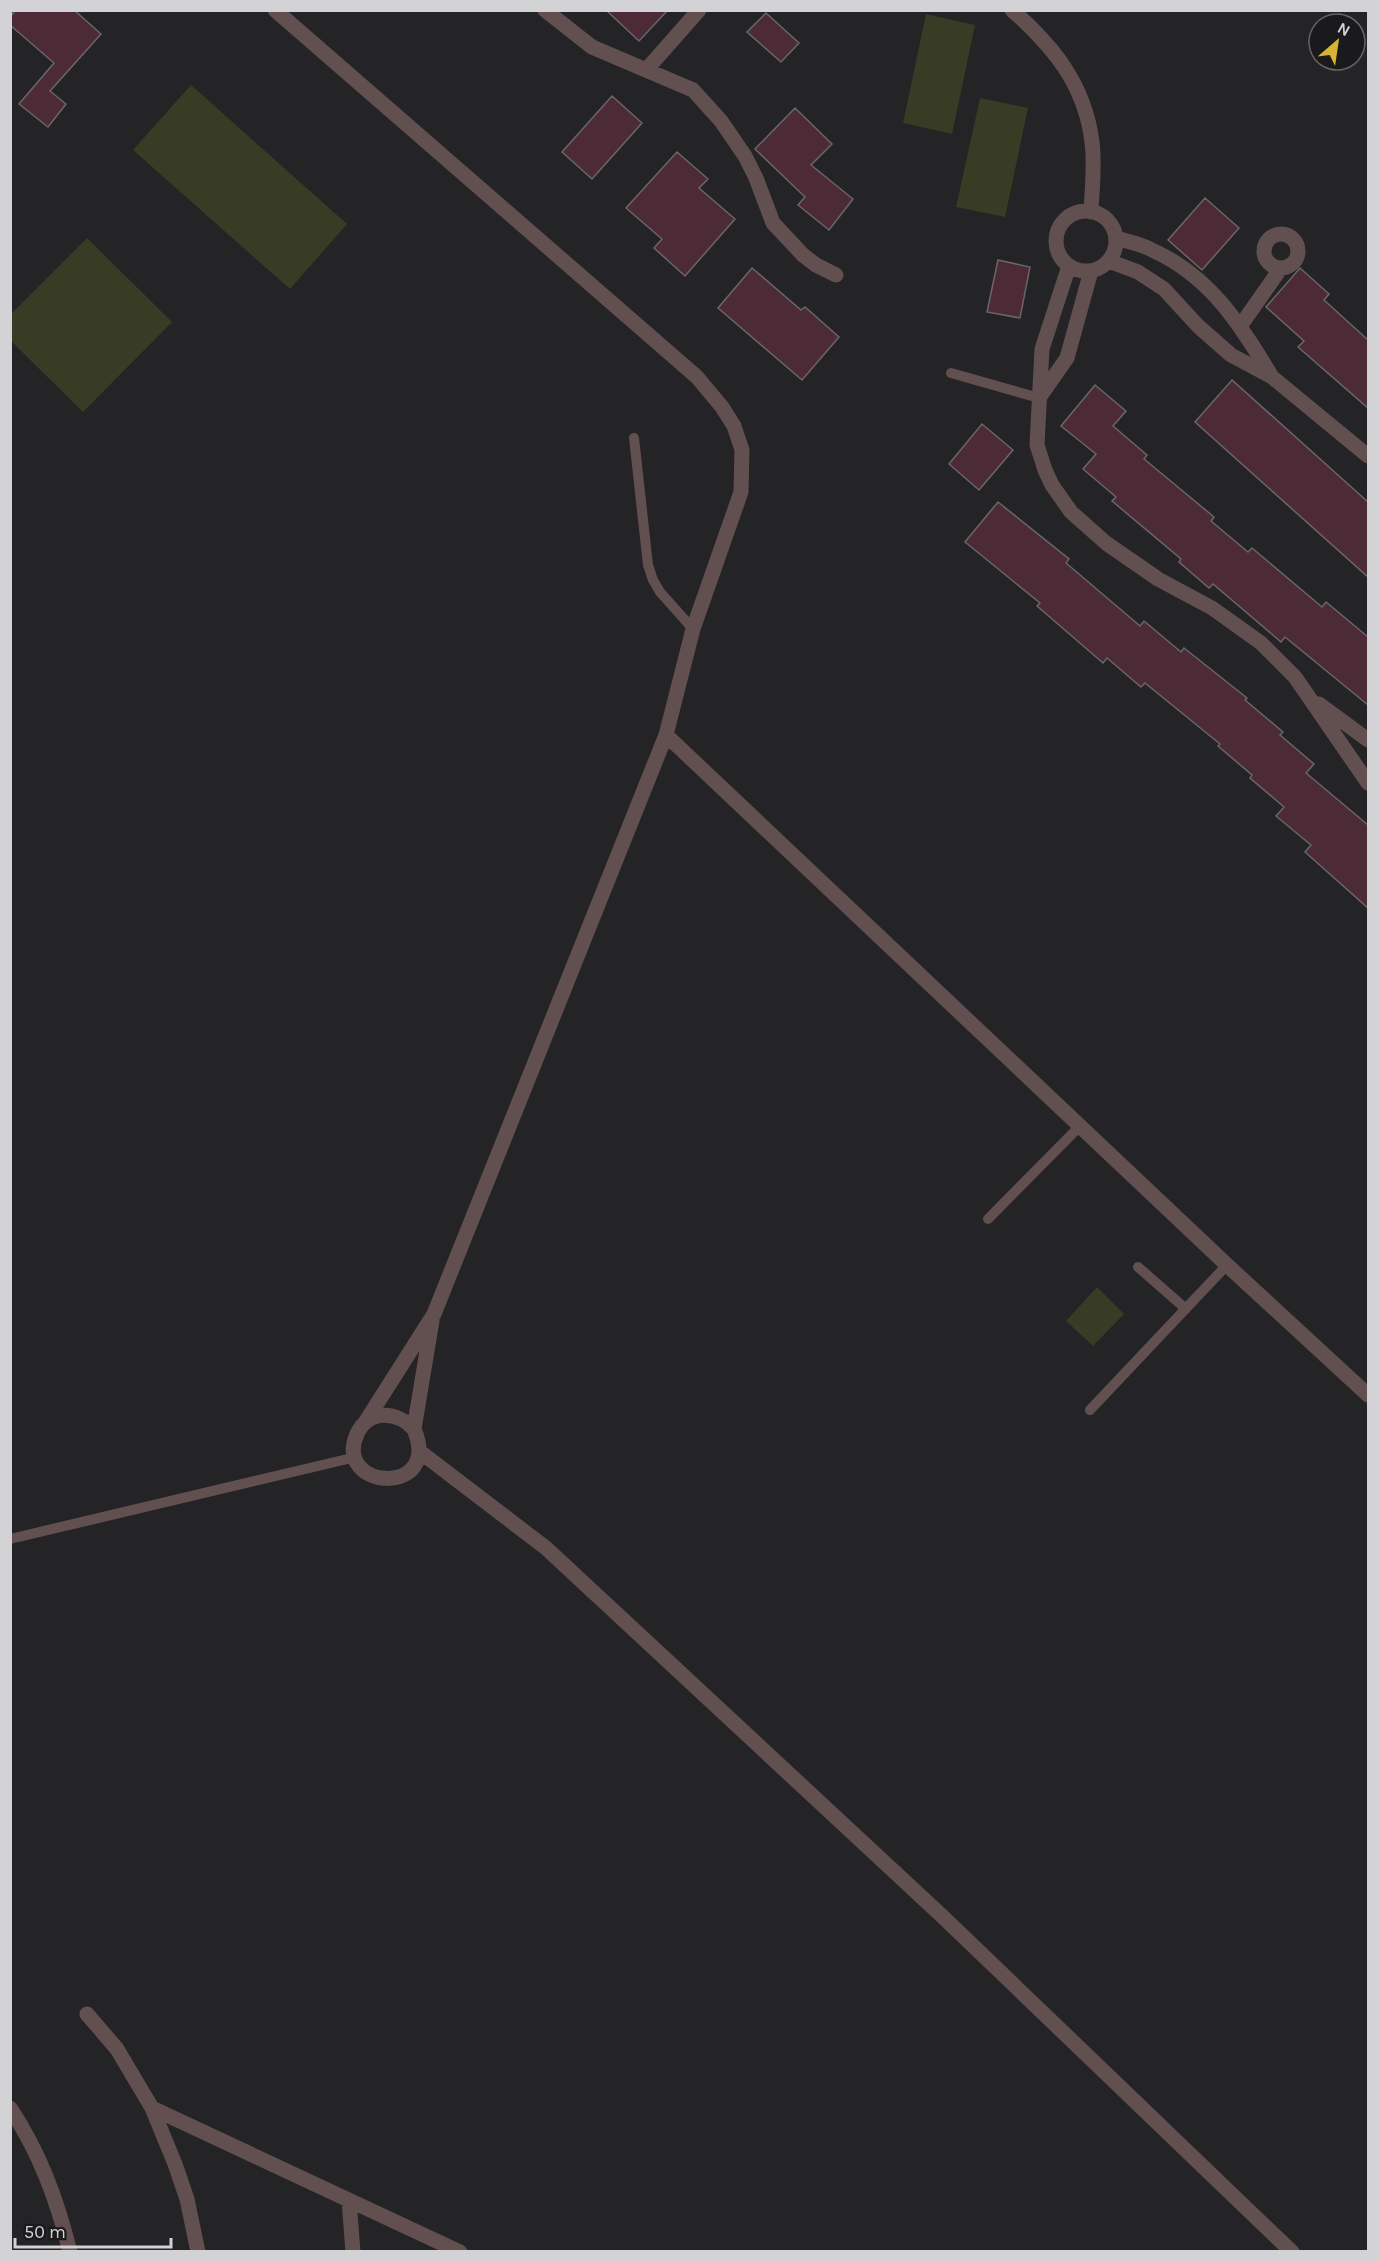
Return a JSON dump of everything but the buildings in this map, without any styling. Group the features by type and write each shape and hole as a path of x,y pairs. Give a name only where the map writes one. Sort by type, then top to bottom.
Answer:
{"street":[{"path":"275,10 697,377 722,407 734,426 742,450 741,492 693,629 666,735 434,1314 366,1421 356,1438 354,1447 356,1457 367,1473 385,1480 404,1475 411,1469 419,1451 419,1440 414,1429 406,1421 396,1416 384,1414 366,1421"},
{"path":"545,10 592,47 693,90 721,121 745,156 773,223 803,255 816,265 836,275"},
{"path":"1012,10 1033,29 1063,63 1085,105 1092,143 1091,212"},
{"path":"647,69 697,11"},
{"path":"1081,212 1091,212 1108,221 1117,238 1116,248 1109,261 1097,270 1091,271 1077,270 1068,266 1057,249 1056,239 1064,221 1081,212"},
{"path":"1117,238 1150,248 1180,266 1210,291 1241,325 1272,377"},
{"path":"1109,261 1152,280 1175,299 1198,326 1231,355 1272,377 1368,456"},
{"path":"1068,266 1042,349 1037,445 1052,485 1071,512 1106,543 1131,562 1238,624 1279,660 1309,697 1368,783"},
{"path":"1241,325 1281,268"},
{"path":"1039,398 1067,358 1091,271"},
{"path":"1309,697 1368,740"},
{"path":"666,735 1227,1265 1368,1395"},
{"path":"414,1429 434,1314"},
{"path":"419,1451 546,1548 942,1916 1292,2252"},
{"path":"87,2014 117,2049 152,2108 187,2199 198,2252"},
{"path":"10,2108 43,2164 62,2218 70,2252"},
{"path":"152,2108 460,2252"},
{"path":"349,2200 353,2252"}],"lane":[{"path":"951,373 1039,398"},
{"path":"634,438 648,566 652,580 693,629"},
{"path":"988,1219 1080,1125"},
{"path":"1090,1410 1227,1265"},
{"path":"1138,1267 1186,1309"},
{"path":"10,1539 356,1457"}],"green space":[{"path":"926,14 975,25 952,134 903,123"},
{"path":"191,85 347,224 290,289 133,150"},
{"path":"980,98 1028,108 1005,217 956,207"},
{"path":"87,238 172,322 83,412 11,341 10,315"},
{"path":"1097,1287 1124,1314 1093,1346 1066,1321"}]}
